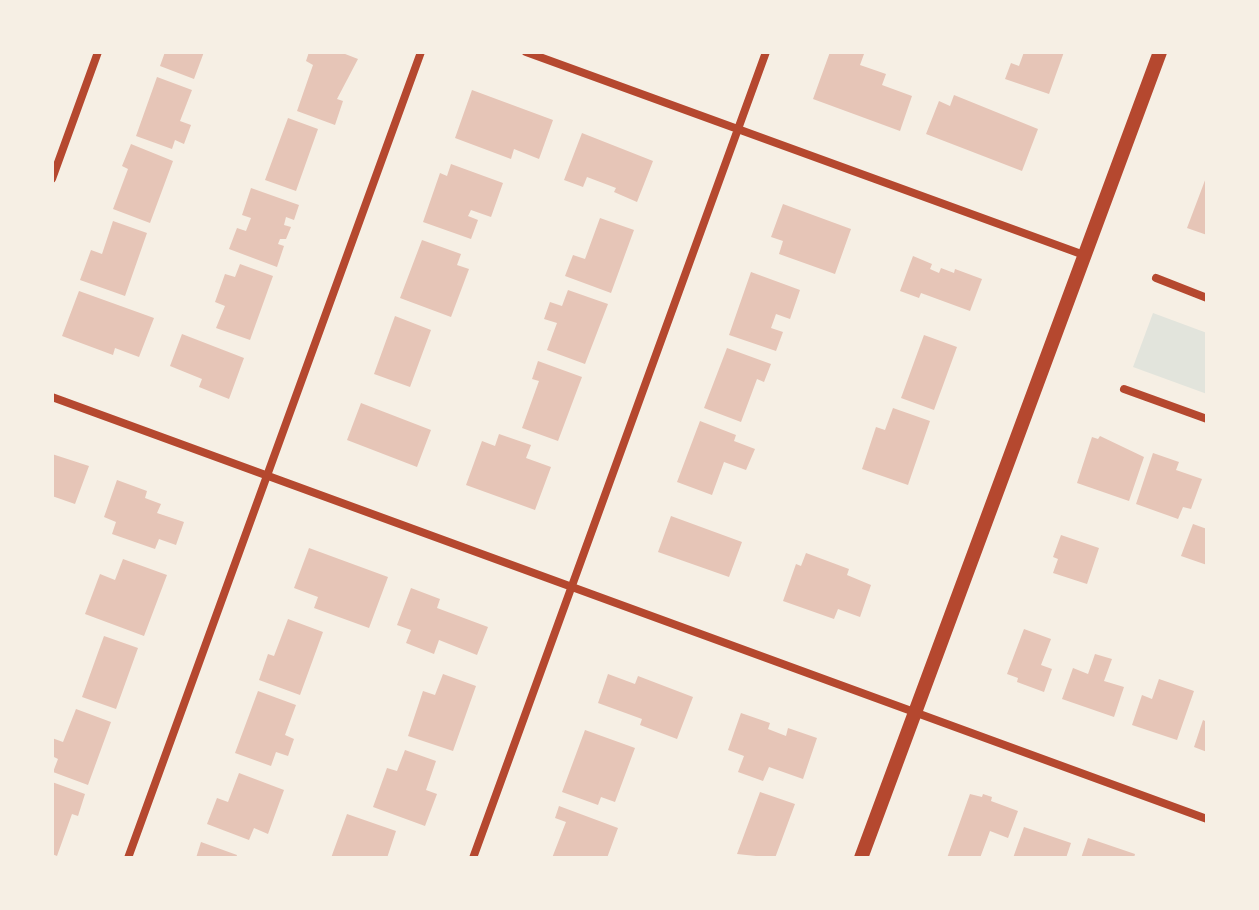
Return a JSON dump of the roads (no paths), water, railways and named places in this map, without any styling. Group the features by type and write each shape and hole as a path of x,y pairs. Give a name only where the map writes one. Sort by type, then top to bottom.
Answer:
{"street":[{"path":"52,179 98,52"},
{"path":"128,858 421,52"},
{"path":"526,52 1084,255"},
{"path":"473,858 766,52"},
{"path":"861,858 1160,52"},
{"path":"1156,278 1207,298"},
{"path":"1124,389 1207,419"},
{"path":"52,397 1207,819"}]}
